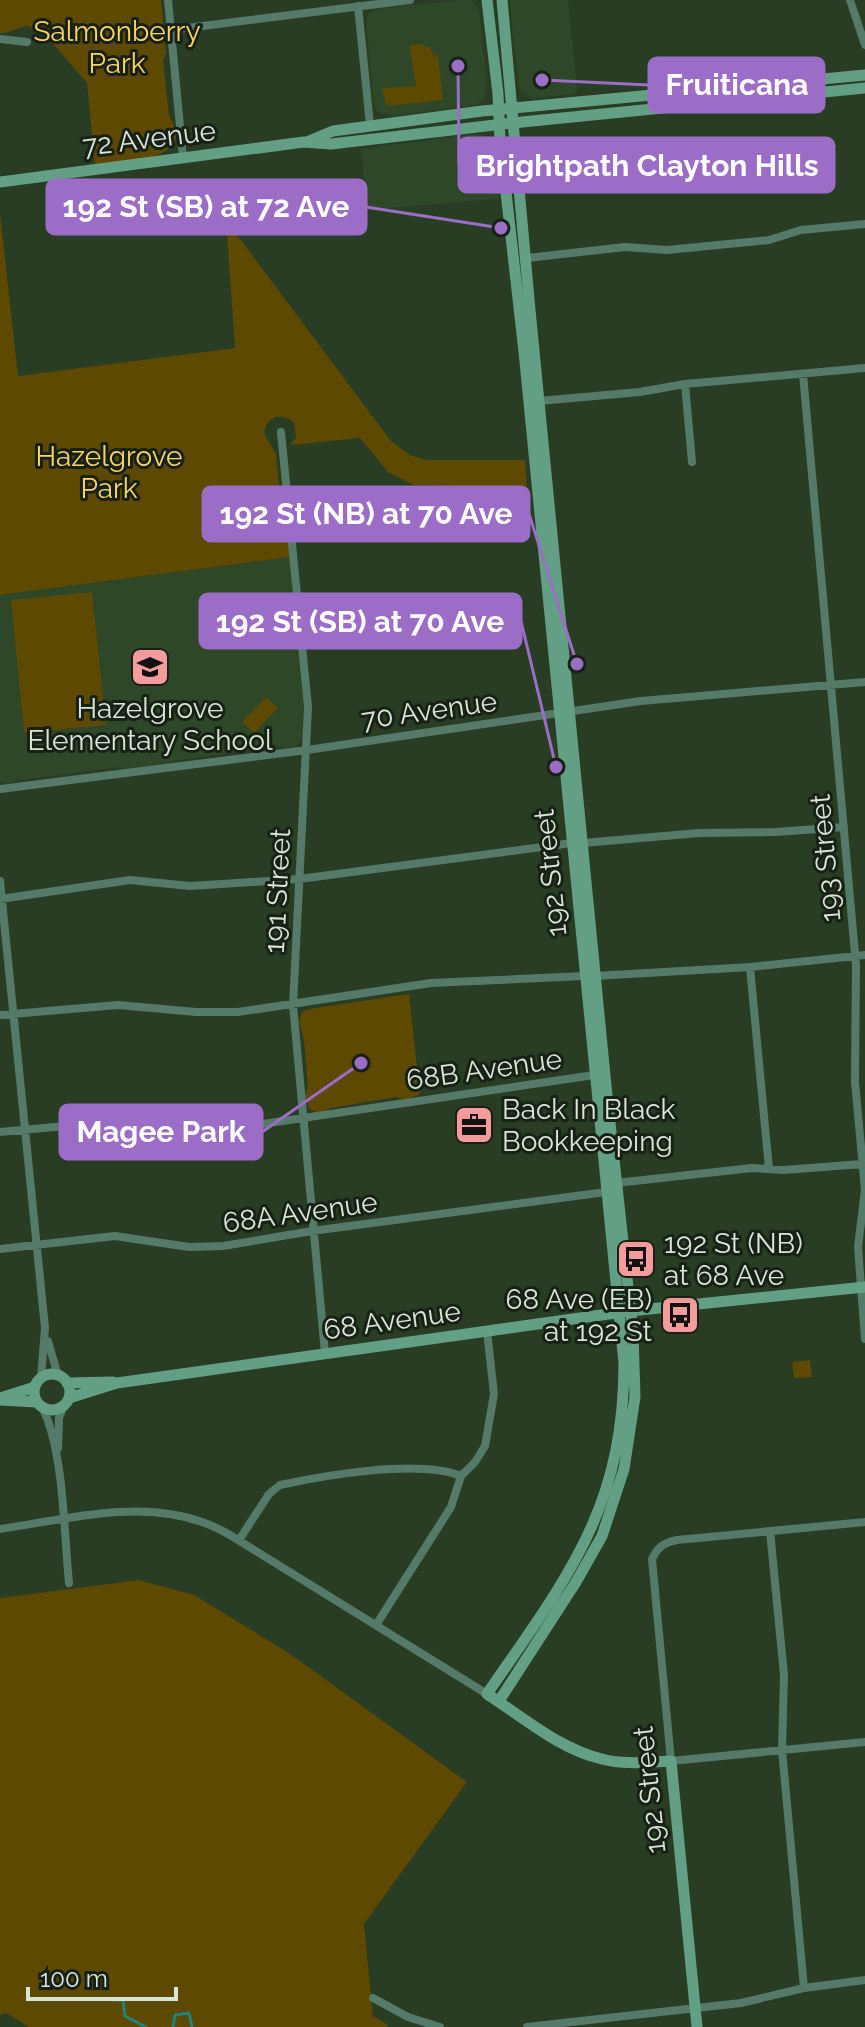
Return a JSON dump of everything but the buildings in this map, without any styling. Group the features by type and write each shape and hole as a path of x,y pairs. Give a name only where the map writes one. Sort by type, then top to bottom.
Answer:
{"main road":[{"name":"192 Street","path":"487,0 505,108"},
{"name":"192 Street","path":"502,0 506,123 590,976 594,1075 606,1192 625,1311"},
{"name":"72 Avenue","path":"304,142 333,131 505,108 865,78"},
{"path":"743,100 773,91 865,78"},
{"name":"72 Avenue","path":"0,182 304,142 331,144 506,123 865,88"},
{"name":"192 Street","path":"506,123 527,258 564,714"},
{"name":"192 Street","path":"577,843 574,864 590,976"},
{"path":"590,976 616,1183 625,1311 622,1423 614,1468 588,1538 568,1574 487,1694 567,1746 589,1756 616,1762 671,1761"},
{"name":"68 Avenue","path":"67,1401 117,1383 325,1353 625,1311 863,1288"},
{"path":"499,1701 576,1582 602,1536 613,1506 627,1458 633,1417 635,1357 625,1311"},
{"path":"49,1375 62,1379 67,1401 52,1410 0,1399 49,1375"},
{"name":"68 Avenue","path":"62,1379 117,1383"},
{"path":"38,1383 39,1405"},
{"name":"192 Street","path":"671,1761 697,2027"}],"street":[{"path":"168,0 183,158"},
{"path":"171,30 410,0"},
{"path":"850,0 865,45"},
{"path":"358,6 370,125"},
{"path":"0,39 27,42"},
{"path":"527,258 625,247 667,250 769,240 801,230 865,224"},
{"path":"539,401 865,368"},
{"name":"193 Street","path":"803,374 844,827 860,956 855,1082 865,1190 858,1247 865,1339"},
{"path":"685,384 692,462"},
{"name":"191 Street","path":"281,432 307,686 307,750 293,1005 325,1353"},
{"name":"70 Avenue","path":"0,789 307,750 641,701 865,682"},
{"path":"1,899 130,880 190,886 299,879 577,843 699,833 844,827"},
{"path":"0,881 45,1328 38,1383"},
{"path":"0,1015 118,1005 196,1012 238,1012 431,983 750,967 860,956"},
{"path":"750,967 769,1169"},
{"name":"68B Avenue","path":"0,1132 108,1122 179,1134 302,1119 594,1075"},
{"path":"616,1183 752,1168 862,1164"},
{"name":"68A Avenue","path":"0,1249 115,1236 189,1247 223,1246 312,1231 606,1192"},
{"path":"45,1328 62,1379"},
{"path":"376,1625 451,1507 461,1476 485,1446 494,1394 487,1331"},
{"path":"57,1457 59,1418 67,1401"},
{"path":"39,1405 48,1420 57,1457 69,1583"},
{"path":"239,1540 269,1494 280,1485 407,1468 447,1470 461,1476"},
{"path":"0,1529 126,1511 163,1511 203,1522 239,1540 487,1694"},
{"path":"804,1988 782,1750 784,1675 770,1531 865,1522"},
{"name":"192 Street","path":"671,1761 652,1559 657,1549 677,1540 770,1531"},
{"path":"671,1761 865,1742"},
{"path":"527,2027 760,2000 804,1988 865,1980"},
{"path":"373,1998 408,2017 440,2027"}],"shaded area":[{"path":"472,0 479,9 487,86 484,100 475,105 392,116 379,113 374,106 366,22 368,14 378,9"},
{"path":"509,0 568,0 577,89 574,94 532,98 520,91"},
{"path":"476,134 486,136 493,144 499,199 367,210 361,149"},
{"name":"Hazelgrove Elementary School","path":"290,557 295,646 299,654 303,700 303,737 297,746 284,749 276,746 129,770 119,767 7,784 0,782 0,595"}],"green space":[{"name":"Salmonberry Park","path":"0,0 161,0 166,54 163,60 169,116 176,131 174,143 153,157 95,165 87,83 43,32 40,34 26,26 0,33"},
{"path":"424,44 424,47 430,47 434,56 438,55 443,100 388,106 382,88 416,86 409,45"},
{"name":"Hazelgrove Park","path":"0,213 18,376 235,348 226,220 391,441 410,455 426,460 525,460 527,488 413,485 388,472 360,438 290,445 296,437 294,423 280,416 268,423 264,433 276,454 284,537 290,557 0,595"},
{"path":"92,592 106,725 24,733 11,600"},
{"path":"266,697 278,708 254,733 242,722"},
{"path":"409,994 420,1094 406,1099 396,1097 331,1108 320,1113 309,1109 305,1094 308,1088 304,1040 299,1022 302,1012"},
{"path":"810,1360 812,1377 794,1378 792,1362"},
{"path":"139,1580 194,1595 289,1653 467,1782 364,1924 373,2016 387,2027 29,2027 6,2013 0,2015 0,1598"}],"waterway":[{"path":"113,2000 123,2000 125,2016 146,2027"},
{"path":"173,2027 175,2015 189,2013 192,2027"}],"place":[{"name":"Brightpath Clayton Hills","path":"458,66"},
{"name":"Fruiticana","path":"542,80"},
{"name":"192 St (SB) at 72 Ave","path":"501,228"},
{"name":"192 St (NB) at 70 Ave","path":"577,664"},
{"name":"Hazelgrove Elementary School","path":"150,667"},
{"name":"192 St (SB) at 70 Ave","path":"556,767"},
{"name":"Magee Park","path":"361,1063"},
{"name":"Back In Black Bookkeeping","path":"474,1125"},
{"name":"192 St (NB) at 68 Ave","path":"636,1259"},
{"name":"68 Ave (EB) at 192 St","path":"680,1315"}]}
